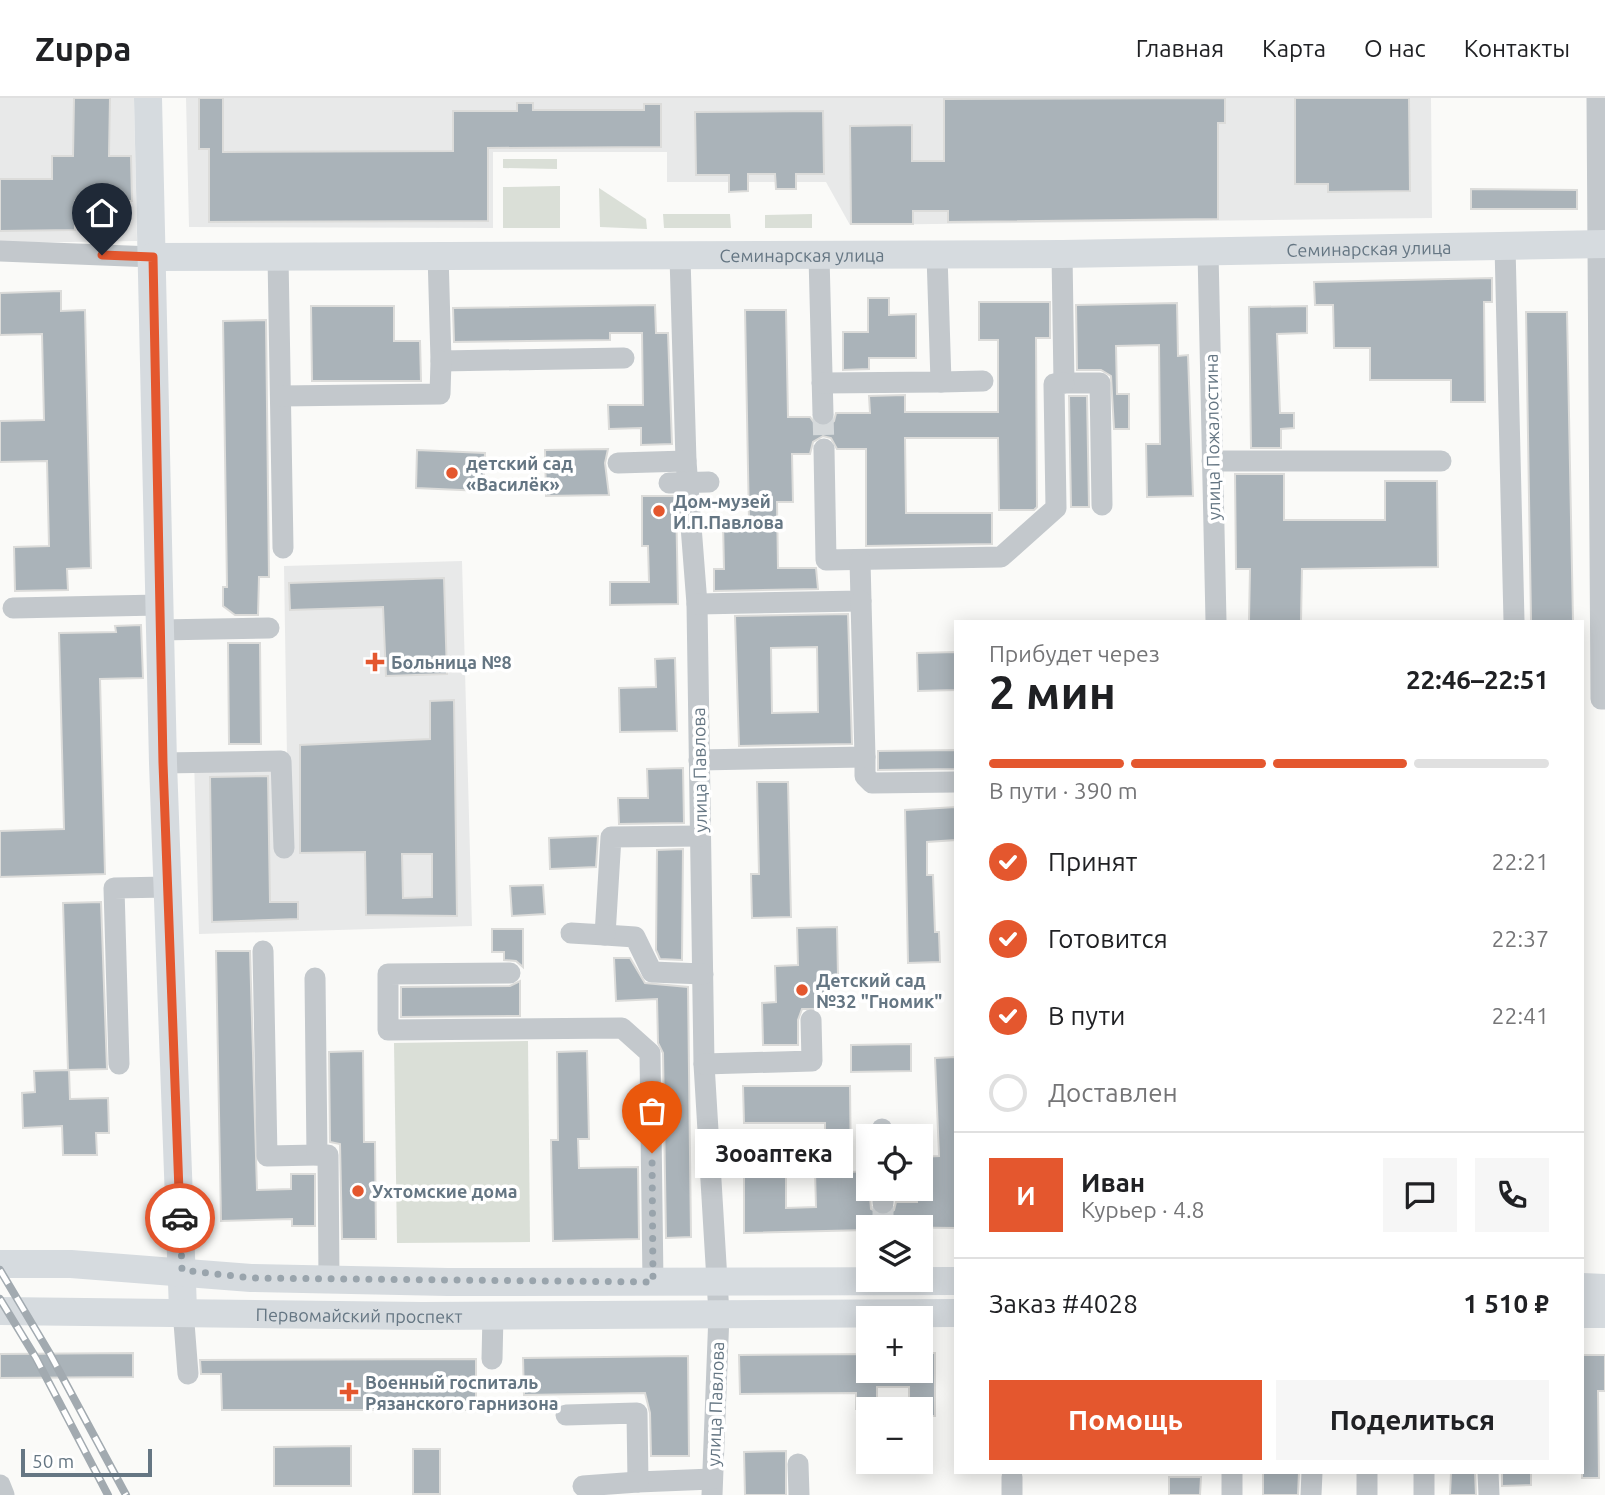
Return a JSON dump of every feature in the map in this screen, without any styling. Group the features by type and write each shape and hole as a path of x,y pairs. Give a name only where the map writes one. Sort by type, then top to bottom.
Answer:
{"main road":[{"path":"148,98 163,763 183,1310"},
{"name":"Семинарская улица","path":"153,257 1062,254 1602,244"},
{"name":"Первомайский проспект","path":"0,1264 72,1264 182,1270 236,1277 717,1283 856,1281"},
{"name":"Первомайский проспект","path":"933,1281 954,1281"},
{"path":"1584,1287 1605,1287"},
{"name":"Первомайский проспект","path":"0,1311 183,1310 493,1315 954,1313"},
{"path":"1584,1314 1605,1314"}],"street":[{"path":"1597,98 1602,244 1601,699 1605,699"},
{"path":"1504,246 1514,620"},
{"name":"Семинарская улица","path":"0,251 153,257"},
{"name":"улица Пожалостина","path":"1208,252 1216,620"},
{"path":"281,396 440,394 438,254"},
{"path":"1062,254 1064,383"},
{"path":"937,255 940,382"},
{"path":"278,256 283,548"},
{"path":"819,256 823,414"},
{"name":"улица Павлова","path":"680,257 681,475 697,604 704,1064 717,1283"},
{"path":"441,361 624,358"},
{"path":"822,383 982,381"},
{"path":"824,449 826,560 1001,557 1056,508 1054,384 1100,383 1102,505"},
{"path":"1212,461 1441,461"},
{"path":"618,463 709,482"},
{"path":"860,559 865,776 872,783 954,782"},
{"path":"697,604 861,601"},
{"path":"13,608 159,617 269,628"},
{"path":"699,760 865,757"},
{"path":"163,763 281,761 284,848"},
{"path":"605,935 611,837 701,836"},
{"path":"119,1064 114,888 168,887"},
{"path":"571,933 635,937 652,972 703,974"},
{"path":"263,951 267,1156 328,1155 329,1278"},
{"path":"510,973 387,974 388,1030 622,1028 650,1053 653,1282"},
{"path":"315,978 317,1155"},
{"path":"704,1064 812,1061 811,1020"},
{"path":"717,1283 719,1314"},
{"path":"183,1310 188,1374"},
{"name":"улица Павлова","path":"712,1487 719,1314"},
{"path":"492,1359 493,1315"},
{"path":"566,1415 637,1413 638,1482"},
{"path":"798,1464 799,1495"},
{"path":"1231,1474 1232,1495"},
{"path":"1311,1474 1311,1495"},
{"path":"1367,1474 1367,1495"},
{"path":"1423,1474 1424,1495"},
{"path":"1488,1474 1489,1495"},
{"path":"583,1486 638,1482 712,1487"},
{"path":"0,1485 4,1495"}],"shaded area":[{"path":"0,98 134,98 137,241 0,243"},
{"path":"186,98 1431,98 1432,218 850,225 826,182 667,182 667,152 493,152 493,228 189,227"},
{"path":"503,159 557,159 557,169 503,168"},
{"path":"560,186 560,228 503,228 503,187"},
{"path":"599,188 646,219 647,229 600,227"},
{"path":"663,214 730,214 731,228 664,228"},
{"path":"812,214 812,228 765,228 765,215"},
{"name":"Больница №8","path":"462,561 472,926 199,934 194,759 287,758 284,566"},
{"path":"528,1041 530,1242 397,1243 394,1043"}],"building":[{"path":"74,98 110,98 109,156 131,156 132,201 75,201 75,230 0,231 0,179 52,179 52,156 73,156"},
{"path":"199,98 223,98 223,152 453,151 453,111 517,111 517,103 533,103 533,110 644,110 644,104 661,104 661,147 488,148 488,221 209,222 209,149 199,149"},
{"path":"1225,98 1225,123 1218,123 1218,219 948,222 948,211 913,211 913,224 851,224 850,126 912,125 912,161 944,161 944,99"},
{"path":"1295,98 1409,98 1410,191 1328,192 1328,184 1295,184"},
{"path":"823,111 824,174 796,174 796,189 776,189 775,174 748,174 748,191 729,192 729,175 696,175 695,112"},
{"path":"1471,189 1577,190 1577,209 1471,209"},
{"path":"1492,278 1492,302 1484,302 1485,402 1451,402 1451,380 1370,380 1370,348 1334,348 1333,305 1315,305 1314,282"},
{"path":"61,291 61,311 85,310 91,568 67,569 68,590 15,591 14,547 49,546 47,461 0,462 0,421 44,420 42,334 0,335 0,293"},
{"path":"868,298 889,298 889,315 916,314 916,358 869,358 869,369 843,370 843,332 868,332"},
{"path":"979,302 1050,302 1050,338 1036,338 1037,507 1034,510 999,510 998,438 905,438 906,513 992,513 992,544 866,546 866,449 837,449 831,438 823,436 813,442 810,454 792,454 793,502 777,502 778,568 816,568 818,589 714,591 714,569 724,569 723,522 749,521 745,310 786,310 788,417 810,417 816,425 824,427 834,421 836,413 870,413 869,396 905,395 905,412 998,412 998,340 979,340"},
{"path":"1177,303 1178,356 1188,355 1193,496 1147,497 1146,444 1160,444 1159,345 1116,346 1117,394 1129,394 1129,429 1114,429 1111,376 1101,370 1077,370 1076,305"},
{"path":"655,305 656,333 668,333 672,444 641,445 641,428 609,429 608,405 643,405 642,333 610,333 610,340 454,342 453,308"},
{"path":"311,306 394,306 394,341 420,341 421,381 312,381"},
{"path":"1307,306 1307,333 1277,334 1280,413 1294,413 1294,428 1281,429 1281,448 1251,448 1249,307"},
{"path":"1526,312 1567,312 1573,620 1531,620"},
{"path":"266,320 269,577 259,577 258,615 235,615 223,606 223,587 227,587 223,321"},
{"path":"1069,396 1087,396 1089,507 1071,507"},
{"path":"608,449 605,463 609,495 546,496 545,450"},
{"path":"417,450 485,453 483,491 416,488"},
{"path":"1235,474 1284,474 1284,520 1385,520 1385,481 1437,481 1438,567 1302,569 1301,620 1249,620 1250,569 1236,569"},
{"path":"642,496 676,496 678,604 610,605 610,582 649,582 648,546 642,546"},
{"path":"444,578 447,674 386,676 383,607 290,610 289,583"},
{"path":"848,614 852,744 739,746 735,616","holes":["817,647 818,712 772,713 771,648"]},
{"path":"141,625 143,678 100,679 105,874 0,877 0,831 64,829 59,633 116,632 115,626"},
{"path":"228,643 260,643 261,744 229,744"},
{"path":"954,652 954,690 918,691 917,653"},
{"path":"675,658 677,731 620,732 619,688 656,687 655,659"},
{"path":"454,700 457,916 366,915 365,852 300,853 300,745 430,739 430,701","holes":["402,854 432,854 432,897 403,898"]},
{"path":"954,750 954,769 878,770 878,751"},
{"path":"683,768 684,823 619,824 618,798 648,798 647,769"},
{"path":"268,776 270,902 298,902 298,919 212,922 210,777"},
{"path":"757,782 788,782 791,917 752,918 751,874 759,874"},
{"path":"954,807 954,840 927,842 927,875 933,875 935,932 939,932 940,962 908,963 905,810"},
{"path":"598,836 596,867 550,869 549,838"},
{"path":"683,849 682,960 660,959 656,950 657,850"},
{"path":"543,885 545,914 512,916 510,886"},
{"path":"101,902 107,1069 68,1070 63,903"},
{"name":"Детский сад №32 \"Гномик\"","path":"837,927 838,977 827,978 828,1009 802,1009 798,1020 798,1045 763,1045 762,1003 776,1002 775,966 798,965 797,928"},
{"path":"492,929 523,929 523,967 516,961 504,960 504,952 492,952"},
{"path":"216,951 250,951 257,1190 291,1189 291,1174 315,1174 315,1226 292,1226 292,1219 221,1221"},
{"path":"614,958 630,958 645,983 688,987 691,1237 666,1238 663,1053 658,1043 657,999 616,1001"},
{"path":"520,981 520,1016 401,1017 401,987 510,986"},
{"path":"911,1044 911,1071 851,1072 851,1045"},
{"name":"Ухтомские дома","path":"363,1051 364,1142 375,1142 376,1239 342,1239 340,1144 330,1142 329,1052"},
{"path":"587,1051 589,1139 578,1139 579,1168 638,1167 639,1239 553,1241 551,1140 558,1140 557,1052"},
{"path":"954,1057 954,1228 933,1228 933,1215 886,1215 894,1210 896,1202 933,1201 933,1156 939,1156 935,1058"},
{"path":"69,1070 70,1099 108,1098 109,1133 96,1133 97,1155 63,1155 62,1126 23,1128 22,1093 35,1092 34,1071"},
{"path":"743,1086 850,1086 851,1172 856,1172 856,1201 870,1201 871,1209 882,1215 856,1215 856,1230 744,1233 744,1170 786,1170 786,1208 816,1207 815,1171 825,1171 825,1123 744,1123"},
{"path":"133,1353 133,1377 0,1378 0,1354"},
{"path":"935,1353 935,1416 933,1397 909,1397 909,1387 877,1387 877,1397 856,1397 856,1393 740,1394 739,1355 856,1354 856,1383 933,1383"},
{"path":"1584,1355 1605,1355 1605,1391 1598,1391 1599,1478 1582,1478"},
{"path":"688,1356 689,1456 651,1456 650,1413 645,1393 524,1395 523,1358"},
{"name":"Военный госпиталь Рязанского гарнизона","path":"476,1359 476,1410 222,1410 221,1374 201,1374 200,1360"},
{"path":"351,1446 351,1486 274,1486 274,1447"},
{"path":"413,1449 440,1449 440,1494 413,1494"},
{"path":"786,1451 786,1495 745,1495 744,1452"},
{"path":"1263,1474 1299,1474 1298,1495 1263,1495"},
{"path":"1451,1474 1475,1474 1476,1495 1450,1495"},
{"path":"1502,1474 1531,1474 1531,1485 1502,1486"},
{"path":"1169,1477 1201,1477 1200,1495 1169,1495"}],"tunnel":[{"path":"823,414 824,449"},
{"path":"883,1203 883,1215"}],"railway":[{"path":"0,1270 50,1354 126,1495"},
{"path":"0,1299 36,1358 108,1495"}],"way so far":[{"path":"180,1218 182,1270 251,1278 653,1282 652,1153"}],"place":[{"name":"детский сад «Василёк»","path":"452,473"},
{"name":"Дом-музей И.П.Павлова","path":"659,511"},
{"name":"Больница №8","path":"375,662"},
{"name":"Детский сад №32 \"Гномик\"","path":"802,990"},
{"name":"Зооаптека","path":"652,1153"},
{"name":"Ухтомские дома","path":"358,1191"},
{"name":"Военный госпиталь Рязанского гарнизона","path":"349,1392"}],"route":[{"path":"102,255 153,257 163,763 180,1218"}]}
